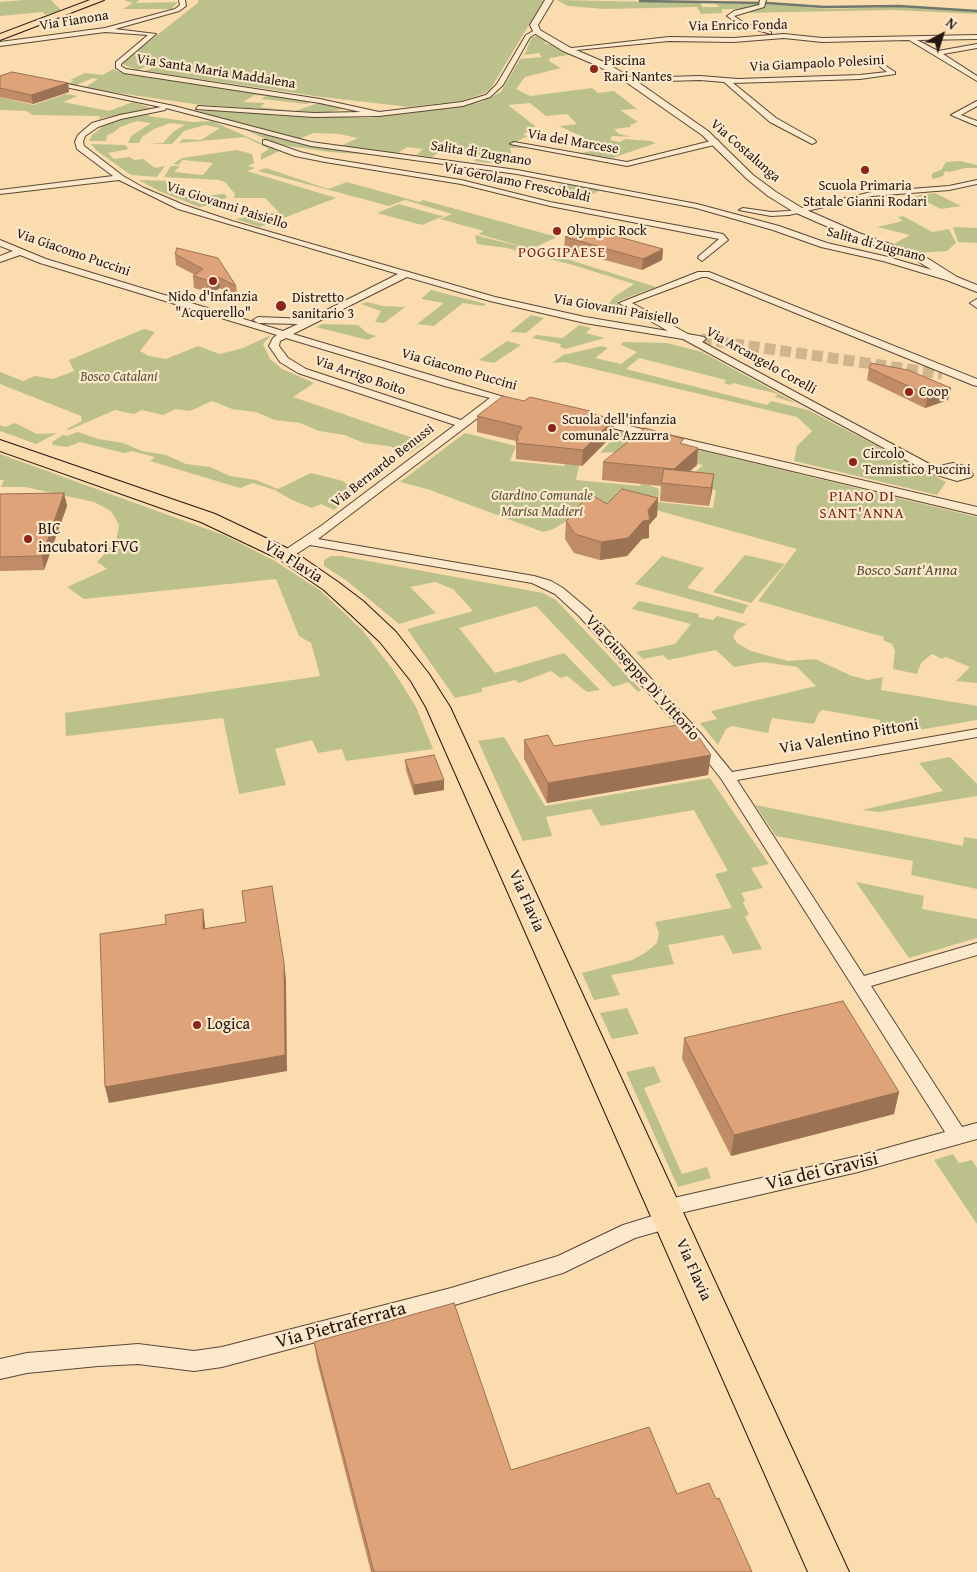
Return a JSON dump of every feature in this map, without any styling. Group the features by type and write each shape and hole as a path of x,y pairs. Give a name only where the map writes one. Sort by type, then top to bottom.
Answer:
{"main road":[{"path":"0,36 99,0"},
{"name":"Via Flavia","path":"0,445 208,518 286,555 331,586 388,637 421,679 438,707 829,1572"}],"street":[{"name":"Via Fianona","path":"0,44 105,30 177,10 184,6 182,0"},
{"path":"537,31 534,25 549,0"},
{"path":"763,0 762,6 736,12 730,16 742,24 776,36"},
{"name":"Via Santa Maria Maddalena","path":"105,30 153,34 118,63 118,67 124,71 340,104 379,114 437,108 478,100 494,92 528,36 537,31"},
{"name":"Via Costalunga","path":"537,31 566,49 601,64 629,80 715,142 750,177 798,210 855,235 920,258 953,279 977,289"},
{"name":"Via Enrico Fonda","path":"566,49 657,39 733,40 776,36 814,40 977,37"},
{"name":"Via Enrico Fonda","path":"910,39 938,53 977,78"},
{"path":"938,53 977,46"},
{"name":"Via Giampaolo Polesini","path":"629,80 860,77 893,73 880,64"},
{"name":"Via Giampaolo Polesini","path":"726,80 773,120 812,142"},
{"name":"Salita di Zugnano","path":"44,81 174,108 311,144 422,158 556,179 696,206 776,228 824,245 885,259 953,279"},
{"name":"Via Santa Maria Maddalena","path":"320,101 373,107 437,108"},
{"path":"977,103 955,115 977,124"},
{"path":"335,115 349,109 340,104"},
{"path":"373,107 382,110 379,114"},
{"name":"Via Giovanni Paisiello","path":"379,114 335,115 174,108 111,120 95,125 82,135 79,142 80,147 120,178 151,195 195,212 404,275 553,314 699,338"},
{"name":"Via Gerolamo Frescobaldi","path":"219,120 274,146 325,160 461,182 550,204 723,237 724,240 702,258"},
{"name":"Via del Marcese","path":"514,144 627,164 715,142"},
{"name":"Via Gerolamo Frescobaldi","path":"274,146 337,154 422,158"},
{"path":"0,192 120,178"},
{"path":"696,206 771,214 872,194 941,189 977,182"},
{"name":"Via Giacomo Puccini","path":"0,244 121,285 497,398 532,406"},
{"path":"0,259 19,252"},
{"name":"Via Arcangelo Corelli","path":"934,471 624,303 636,297 705,274 956,375"},
{"path":"285,334 404,275"},
{"path":"236,319 310,322"},
{"name":"Via Arrigo Boito","path":"285,334 276,340 274,346 284,360 302,371 462,424"},
{"path":"940,373 977,377"},
{"path":"956,375 977,383"},
{"name":"Via Bernardo Benussi","path":"286,555 310,541 497,398"},
{"path":"579,417 977,512"},
{"name":"Via Giuseppe Di Vittorio","path":"310,541 547,584 584,613 696,737 728,778 958,1137"},
{"name":"Via Valentino Pittoni","path":"728,778 977,733"},
{"path":"860,983 977,949"},
{"name":"Via dei Gravisi","path":"667,1214 977,1131"},
{"name":"Via Pietraferrata","path":"0,1369 27,1363 138,1354 194,1361 222,1358 451,1298 563,1264 667,1214"}],"green space":[{"path":"51,0 61,10 45,15 43,12 0,16 0,2"},
{"path":"124,0 139,0 136,3 178,2 171,9 123,9 133,3"},
{"path":"198,0 544,0 491,88 485,93 462,101 409,107 322,97 145,71 154,67 148,66 138,70 124,65 123,62 199,2"},
{"path":"557,0 701,3 702,7 720,7 715,4 761,3 759,6 722,9 722,13 701,14 697,7 604,9 568,6"},
{"path":"766,4 827,9 899,7 977,12 977,14 894,10 739,13"},
{"path":"537,36 548,42 542,43 554,45 574,54 550,58 549,61 561,68 525,77 516,89 530,96 592,88 598,93 614,91 637,109 620,110 638,122 630,125 631,127 614,129 619,134 632,137 612,136 610,140 620,142 625,139 656,143 612,158 582,153 591,151 612,154 616,151 610,145 577,140 581,136 559,126 577,124 567,114 546,116 530,103 508,105 535,126 523,135 528,136 511,144 528,148 510,148 513,161 487,163 474,161 479,156 442,150 432,157 416,155 423,149 407,147 398,153 341,146 358,138 339,134 314,133 298,139 189,110 369,118 464,106 481,102 501,92 520,59 542,57 539,53 524,55 532,37"},
{"path":"113,69 125,74 311,102 307,104 261,99 266,96 255,95 243,102 265,103 260,107 295,111 319,103 342,109 326,113 201,105 84,88 98,79 93,78 74,86 67,84 74,81 70,80 85,73 103,75"},
{"path":"66,94 78,96 63,102 109,111 133,102 152,108 98,119 100,116 32,115 27,111 0,110 0,97 33,105"},
{"path":"151,114 148,116 193,122 212,121 279,151 261,160 261,154 269,149 245,137 179,143 183,139 201,140 220,128 205,125 184,131 172,144 149,144 163,143 173,132 185,125 170,123 154,129 142,137 139,143 128,143 131,136 151,123 137,121 120,127 107,135 106,141 89,141 92,135 102,127 124,119"},
{"path":"241,128 296,143 386,156 330,152 277,144"},
{"path":"91,144 125,145 129,149 108,153 114,159 130,157 134,160 143,159 155,168 165,166 157,177 131,175 97,151"},
{"path":"237,150 252,154 254,163 248,166 255,168 247,171 336,198 260,227 235,219 279,212 265,198 234,198 235,194 225,182 219,180 164,177 171,166 180,166 174,172 203,175 213,163 183,160 178,165 173,164 182,158"},
{"path":"960,161 977,165 977,168 945,171 943,176 934,179 931,177 933,173 941,170 946,162"},
{"path":"266,168 328,189 347,182 419,202 423,200 557,237 531,249 478,234 484,231 440,219 452,214 405,200 389,206 258,171"},
{"path":"139,180 171,181 183,197 225,194 227,197 216,204 199,207 159,191"},
{"path":"564,183 599,191 589,196 553,189"},
{"path":"935,193 961,206 941,209 915,196"},
{"path":"399,204 444,216 422,225 377,213"},
{"path":"903,216 932,232 949,229 956,243 947,251 916,253 892,245 910,235 877,227 903,221 898,217"},
{"path":"953,227 977,228 977,243 958,242"},
{"path":"475,235 554,255 656,287 618,301 618,304 633,311 606,307 614,297 634,284 573,265 507,248 477,244"},
{"path":"431,290 486,304 483,306 463,303 434,326 417,324 444,303 421,299"},
{"path":"367,302 383,306 405,307 384,323 375,322 381,311 361,304"},
{"path":"531,315 544,318 526,333 510,332"},
{"path":"322,324 358,325 367,333 376,336 368,340 316,327"},
{"path":"579,325 591,328 586,333 605,338 565,349 560,347 561,344 532,338 536,335 563,338"},
{"name":"Bosco Catalani","path":"144,329 155,332 140,351 149,356 166,359 198,346 220,354 243,348 271,335 263,344 270,359 282,369 314,383 293,397 425,442 409,454 389,446 364,443 344,435 319,431 300,423 275,420 256,412 232,409 212,401 190,411 176,409 163,415 142,410 134,414 115,410 69,430 67,429 82,421 81,416 0,384 0,372 23,381 35,376 53,379 74,371 69,360"},
{"path":"507,341 521,345 494,363 479,360"},
{"path":"623,342 667,343 702,352 796,403 775,397 778,394 733,383 730,385 724,383 726,380 639,358 626,369 767,405 771,401 808,410 946,482 937,495 794,461 797,446 812,431 797,417 564,362 552,363 563,355 602,346 608,348 595,358 621,364 637,352 621,345"},
{"path":"15,423 37,434 57,433 36,444 0,431 0,425 5,427"},
{"name":"Bosco Sant'Anna","path":"620,431 977,517 977,683 956,681 970,667 946,657 942,659 932,654 921,663 917,674 893,669 895,651 892,644 883,640 884,637 758,601 797,549 627,502 574,517 553,529 543,532 427,489 400,482 465,433 516,446 510,461 564,466 566,462 579,466 576,480 640,486 642,482 659,489 658,502 713,508 716,490 680,486 703,465 631,451 600,453"},
{"path":"78,432 99,439 123,443 142,451 166,455 186,464 210,467 230,476 256,480 278,489 311,473 343,481 353,489 351,498 334,510 321,504 312,508 292,500 275,490 253,483 240,488 150,461 155,457 132,451 124,453 80,442 67,447 53,445 52,442 63,435 67,436"},
{"path":"0,454 226,536 275,561 321,591 363,631 393,670 416,707 433,749 346,761 342,749 318,753 312,740 275,749 286,785 239,794 223,718 66,736 65,713 320,676 311,643 299,636 276,579 84,599 67,587 107,569 97,562 116,541 119,525 111,511 94,502 25,487 1,487 4,480 0,480"},
{"path":"745,555 785,564 751,603 713,592"},
{"path":"331,556 341,556 543,593 556,600 641,690 638,692 628,682 613,687 536,606 459,628 495,673 564,653 600,690 587,692 567,676 560,678 551,671 519,683 515,680 482,688 482,692 455,698 407,629 473,611 453,589 435,582 410,587 436,613 399,624 347,581 324,566 324,560"},
{"path":"662,556 704,568 687,588 748,605 743,614 635,584"},
{"path":"639,601 699,614 698,617 713,620 717,616 747,624 737,630 733,637 737,643 751,651 788,661 815,659 852,676 868,680 883,677 881,690 977,706 977,720 878,737 880,720 822,710 814,724 772,718 768,733 732,726 726,729 718,745 700,723 717,719 711,711 816,686 797,667 763,662 734,667 716,650 668,660 663,655 643,659 636,652 675,644 691,624 632,609"},
{"path":"504,737 545,806 710,778 769,864 751,868 763,888 741,893 745,900 743,903 749,914 745,917 762,949 733,954 723,935 668,945 674,964 611,975 620,995 594,1000 582,973 632,960 645,953 657,943 659,933 655,922 732,908 715,874 728,871 694,810 601,826 591,809 546,817 552,836 523,841 478,741"},
{"path":"950,757 977,784 977,796 879,812 862,810 943,791 919,763"},
{"path":"755,805 963,846 964,837 977,839 977,889 911,875 913,861 776,836"},
{"path":"856,882 924,896 922,909 977,919 977,938 909,958"},
{"path":"627,1008 639,1034 612,1039 600,1013"},
{"path":"654,1066 661,1082 644,1088 682,1174 707,1167 711,1178 678,1187 626,1072"},
{"path":"953,1154 959,1163 972,1160 977,1168 977,1224 934,1160"}],"building":[{"path":"12,72 68,83 31,95 0,88 0,76"},
{"path":"586,228 663,249 643,259 565,237"},
{"path":"177,248 218,258 236,286 218,277 210,281 193,276 203,269 175,254"},
{"path":"871,363 908,370 951,388 928,395 869,368"},
{"path":"503,396 524,401 530,397 590,411 588,413 614,419 583,450 516,443 518,438 516,438 522,427 477,416"},
{"path":"645,428 684,439 680,443 698,448 674,469 603,462"},
{"path":"664,469 714,474 711,488 661,483"},
{"path":"622,489 658,498 648,510 650,520 643,521 628,538 601,542 575,534 566,521 586,498 595,497 607,504"},
{"name":"BIC incubatori FVG","path":"64,493 42,556 0,557 0,494"},
{"path":"689,723 711,755 548,783 524,740 548,735 554,746"},
{"path":"434,755 444,780 414,785 405,760"},
{"name":"Logica","path":"272,886 284,963 285,1055 105,1087 100,934 166,924 165,915 203,909 203,929 246,922 242,891"},
{"path":"843,1001 899,1092 734,1135 684,1038"},
{"path":"454,1303 511,1470 649,1427 677,1494 709,1483 716,1499 719,1498 752,1572 374,1572 314,1342"}],"waterway":[{"path":"640,1 763,3"},
{"path":"767,3 824,7 899,6 977,11"}],"tunnel":[{"path":"701,339 942,374"}],"place":[{"name":"Piscina Rari Nantes","path":"594,69"},
{"name":"Scuola Primaria Statale Gianni Rodari","path":"865,170"},
{"name":"Olympic Rock","path":"557,231"},
{"name":"Nido d'Infanzia \"Acquerello\"","path":"213,281"},
{"name":"Distretto sanitario 3","path":"281,306"},
{"name":"Coop","path":"909,392"},
{"name":"Scuola dell'infanzia comunale Azzurra","path":"552,428"},
{"name":"Circolo Tennistico Puccini","path":"853,462"},
{"name":"BIC incubatori FVG","path":"28,539"},
{"name":"Logica","path":"197,1025"}],"district":[{"name":"POGGIPAESE","path":"562,253"},
{"name":"PIANO DI SANT'ANNA","path":"862,506"}],"park label":[{"name":"Giardino Comunale Marisa Madieri","path":"542,504"}]}
